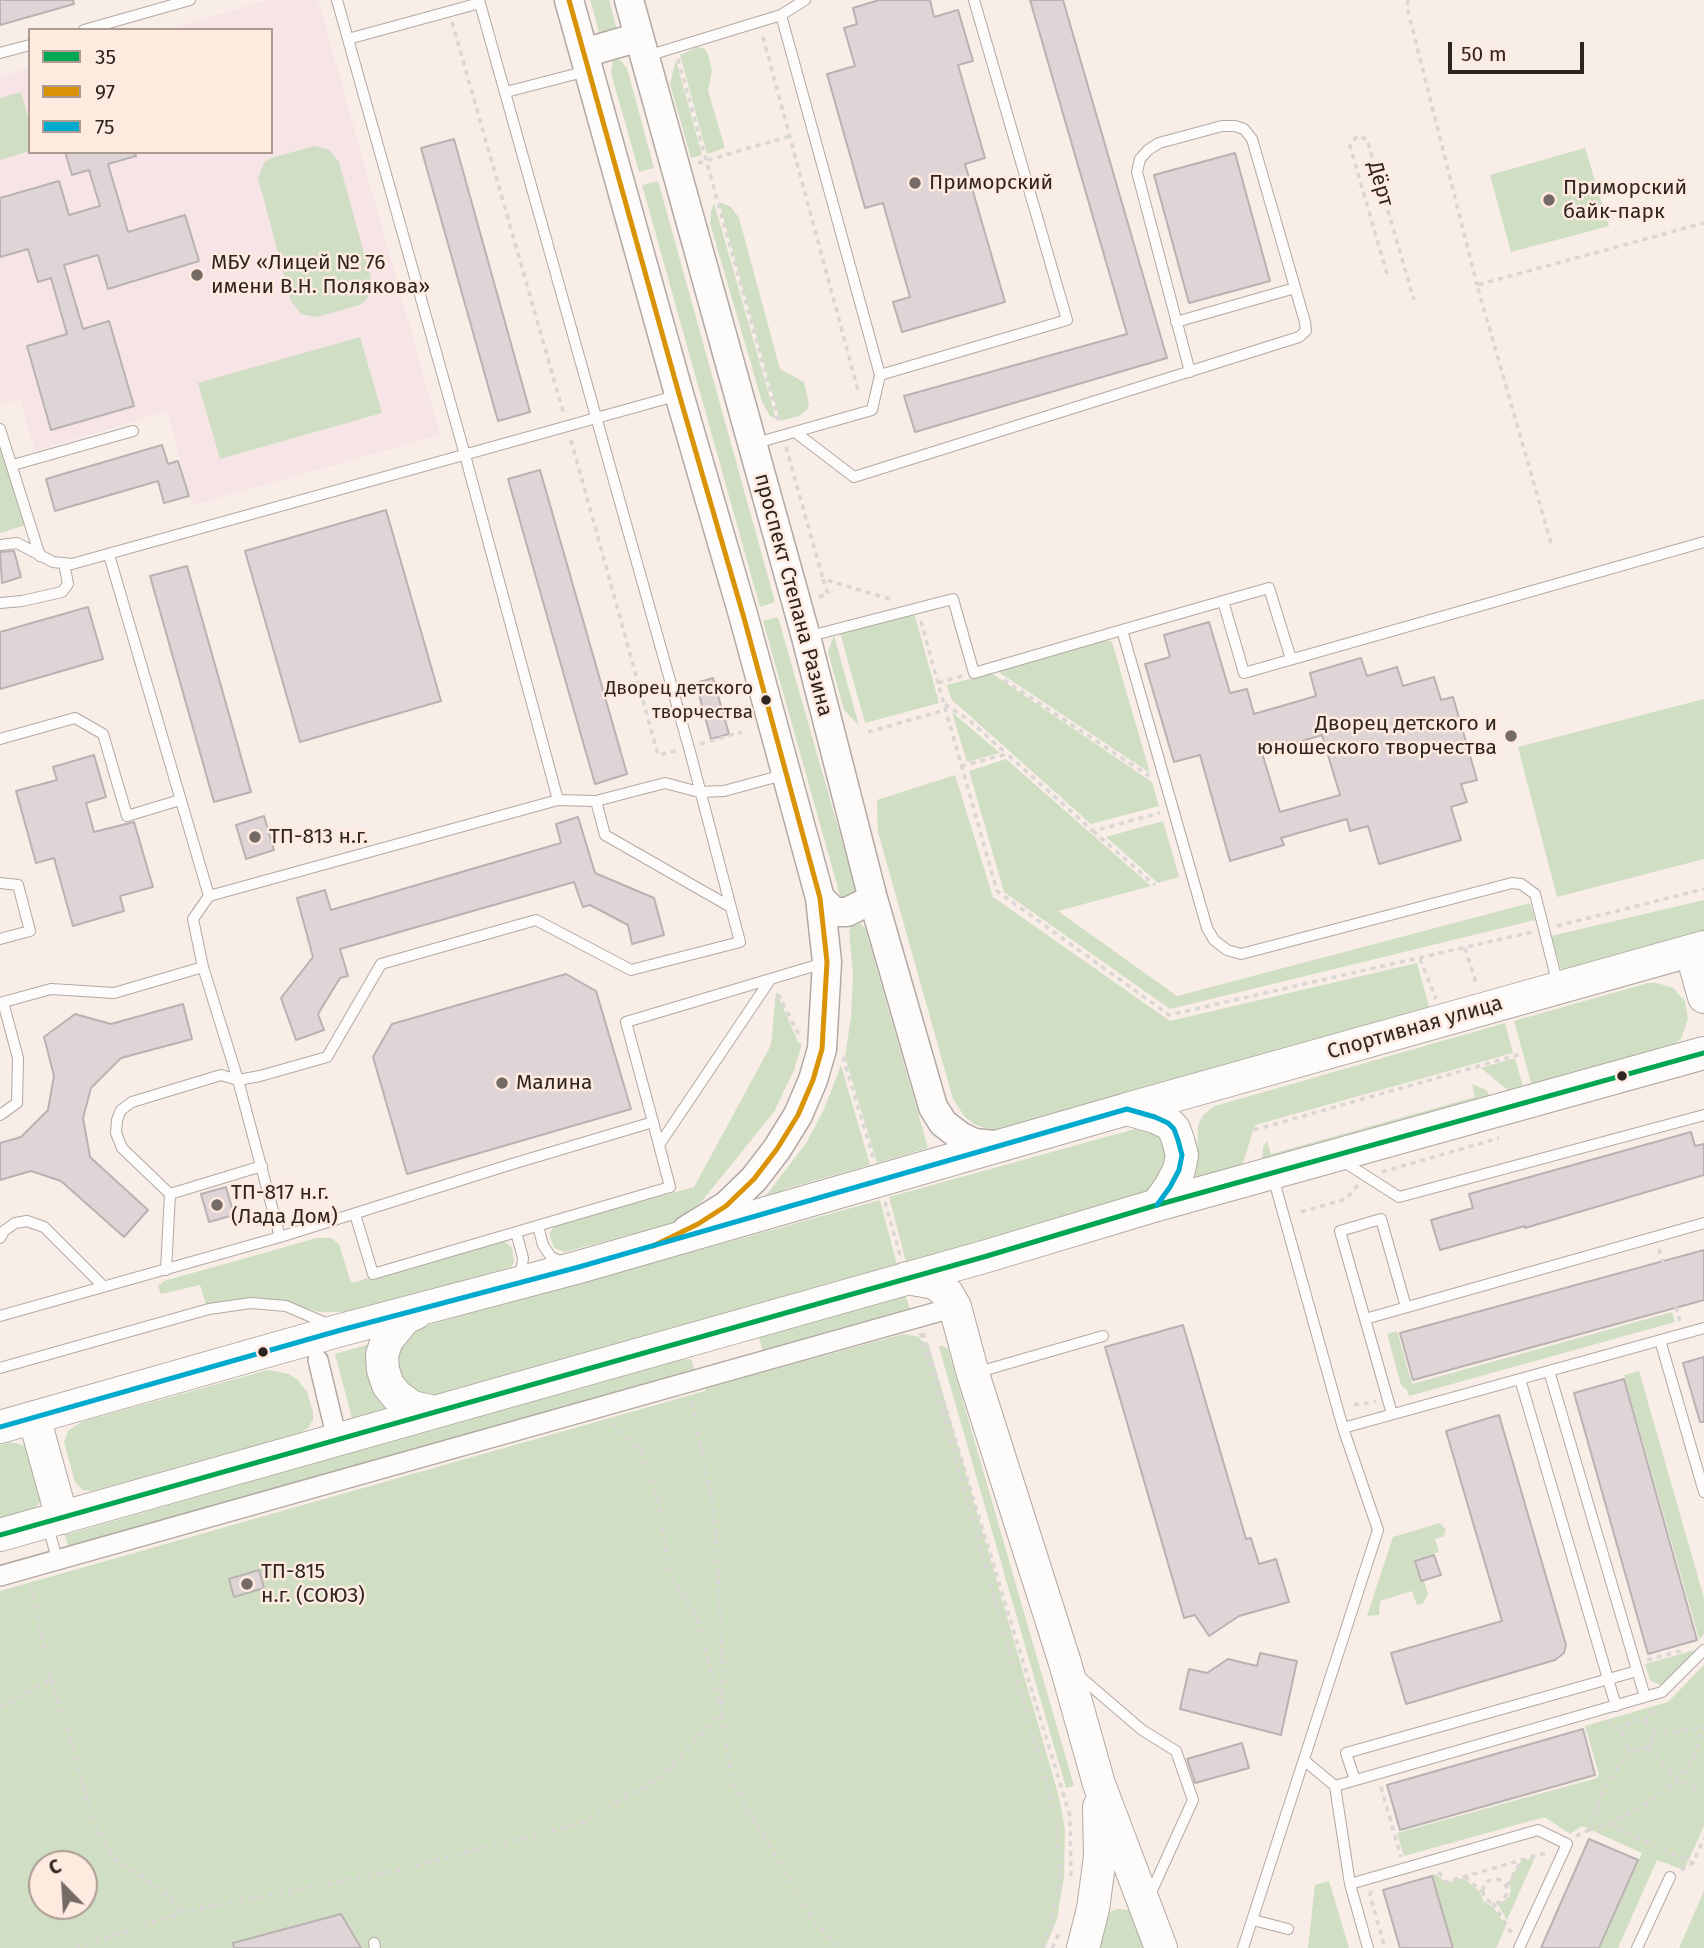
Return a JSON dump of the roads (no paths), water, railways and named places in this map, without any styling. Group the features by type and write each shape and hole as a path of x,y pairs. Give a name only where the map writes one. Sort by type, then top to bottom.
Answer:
{"main road":[{"path":"569,0 787,774 820,898 827,962 822,1049 813,1080 798,1115 754,1179 726,1206 653,1246"},
{"name":"проспект Степана Разина","path":"629,0 806,637 872,895 933,1107 943,1123 960,1136 974,1143 1004,1146"},
{"path":"587,62 642,47"},
{"path":"820,898 834,912 847,912 865,903 872,895"},
{"path":"1698,949 1704,997"},
{"name":"Спортивная улица","path":"0,1427 341,1330 579,1267 1127,1109 1698,949"},
{"path":"0,1535 987,1256 1157,1205 1704,1053"},
{"path":"1127,1109 1168,1123 1174,1129 1178,1140 1182,1155 1179,1170 1157,1205"},
{"path":"955,1307 964,1277 987,1256"},
{"path":"906,1278 935,1283 947,1293 955,1307 973,1374 1065,1663 1099,1784 1161,1948"},
{"name":"Спортивная улица","path":"427,1308 405,1318 393,1330 382,1355 388,1385 397,1396 412,1407 435,1412"},
{"path":"34,1417 54,1520"},
{"path":"1093,1909 1100,1857 1099,1784"},
{"path":"1073,1937 1101,1899 1126,1893 1144,1907"}],"street":[{"path":"0,1576 955,1307"},
{"path":"318,1360 337,1439"}],"lane":[{"path":"91,28 190,0"},
{"path":"337,0 465,455 558,800"},
{"path":"642,47 675,47 781,15 805,0"},
{"path":"880,375 1067,320 974,0"},
{"path":"166,1270 170,1194 122,1148 116,1133 121,1110 132,1102 221,1075 238,1080 327,1057 381,964 536,920 631,970 740,942 689,748 480,2 348,39"},
{"path":"752,444 872,410 880,375 781,15"},
{"path":"0,53 28,46"},
{"path":"506,92 587,62"},
{"path":"795,432 854,477 1189,372 1299,337 1306,331 1295,288 1252,139 1244,129 1222,126 1159,144 1148,150 1140,159 1137,172 1189,372"},
{"path":"1176,322 1295,288"},
{"path":"0,545 17,543 53,562 72,564 679,394"},
{"path":"0,429 41,556"},
{"path":"13,465 133,430"},
{"path":"1223,601 1244,673 1704,542"},
{"path":"109,555 209,896"},
{"path":"0,603 62,592 68,584 64,564"},
{"path":"806,637 953,599 974,673 1269,589 1291,659"},
{"path":"1122,630 1208,928 1214,940 1227,950 1241,954 1513,883 1528,887 1535,894 1559,988"},
{"path":"0,739 75,718 103,734 127,816 180,800"},
{"path":"280,1237 238,1080 203,967 193,919 209,896 558,800 596,801 665,783 699,792 724,791 787,774"},
{"path":"596,801 605,835 729,906"},
{"path":"0,883 18,885 30,930 0,939"},
{"path":"355,1214 373,1273 670,1186 626,1022 827,962"},
{"path":"0,1115 17,1103 18,1058 1,1002 51,989 114,993 203,967"},
{"path":"659,1145 771,979"},
{"path":"1335,1156 1399,1197 1704,1115"},
{"path":"0,1315 280,1237 653,1122"},
{"path":"170,1194 261,1166"},
{"path":"1243,1948 1378,1530 1343,1428 1272,1173"},
{"path":"1392,1414 1340,1231 1381,1219 1406,1307"},
{"path":"0,1238 4,1231 15,1223 27,1221 44,1227 104,1287"},
{"path":"1364,1319 1704,1223"},
{"path":"538,1226 543,1245 551,1257 579,1267"},
{"path":"508,1286 521,1273 523,1258 516,1232"},
{"path":"0,1368 209,1309 251,1303 286,1306 341,1330"},
{"path":"1343,1428 1704,1328"},
{"path":"973,1374 1102,1336"},
{"path":"1660,1340 1704,1492"},
{"path":"1549,1371 1640,1666 1645,1697"},
{"path":"1520,1379 1616,1706"},
{"path":"54,1520 57,1559"},
{"path":"1335,1786 1662,1692 1704,1650"},
{"path":"1065,1663 1142,1730 1176,1751 1193,1800 1144,1907"},
{"path":"1355,1780 1346,1753 1608,1679 1640,1666"},
{"path":"1305,1761 1335,1786 1349,1884 1368,1948"},
{"path":"1349,1884 1538,1830 1567,1844 1520,1947"},
{"path":"1637,1948 1670,1877"},
{"path":"1252,1920 1287,1929"}],"place":[{"name":"Приморский","path":"915,183"},
{"name":"Приморский байк-парк","path":"1549,200"},
{"name":"МБУ «Лицей № 76 имени В.Н. Полякова»","path":"197,275"},
{"name":"Дворец детского творчества","path":"766,700"},
{"name":"Дворец детского и юношеского творчества","path":"1511,736"},
{"name":"ТП-813 н.г.","path":"255,837"},
{"name":"Малина","path":"502,1083"},
{"name":"ТП-817 н.г. (Лада Дом)","path":"217,1205"},
{"name":"ТП-815 н.г. (СОЮЗ)","path":"247,1584"}]}
